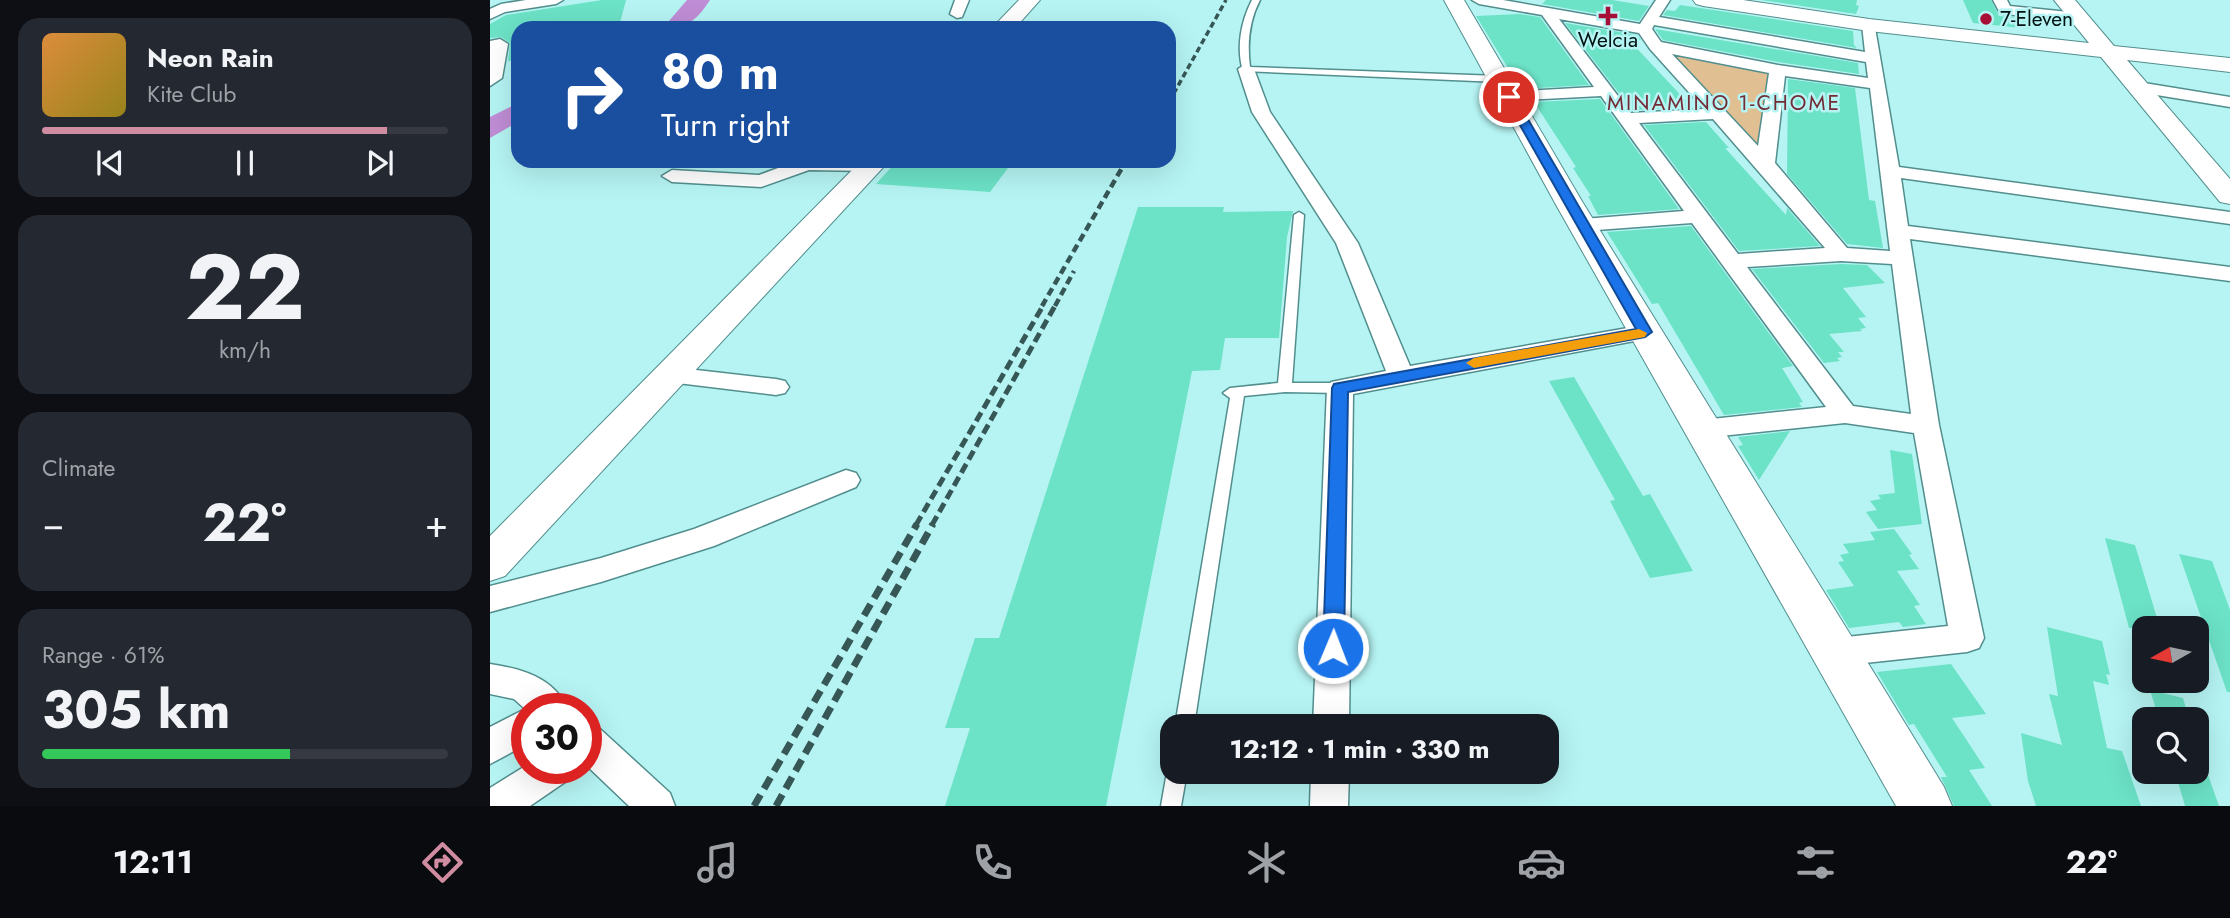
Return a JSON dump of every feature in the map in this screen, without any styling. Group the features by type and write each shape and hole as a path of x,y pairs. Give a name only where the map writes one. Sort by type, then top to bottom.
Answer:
{"street":[{"path":"498,8 556,0"},
{"path":"1010,21 1030,0"},
{"path":"1454,0 1645,332 1837,652 1924,806"},
{"path":"1479,0 1873,58"},
{"path":"1647,25 1664,0"},
{"path":"1703,0 1743,3 1870,25 2230,65"},
{"path":"1837,652 1967,638 1926,425 1867,0"},
{"path":"2000,0 2005,10 2078,17"},
{"path":"2064,0 2230,195"},
{"path":"1547,12 1845,414"},
{"path":"1647,25 1656,46 1765,164 1842,254"},
{"path":"490,46 500,44 496,80"},
{"path":"1656,46 1778,70 1877,84"},
{"path":"1246,69 1261,112 1347,243 1401,376"},
{"path":"1765,164 1778,70"},
{"path":"2138,87 2230,102"},
{"path":"1504,88 1605,91"},
{"path":"1626,119 1717,113"},
{"path":"672,176 761,181 794,168"},
{"path":"490,564 869,168"},
{"path":"1889,170 2230,218"},
{"path":"1583,225 1698,216"},
{"path":"1898,231 2230,274"},
{"path":"1731,261 1842,254 1902,258"},
{"path":"1331,714 1340,388 1645,332"},
{"path":"670,375 776,387"},
{"path":"1702,429 1845,414 1926,425"},
{"path":"490,599 601,570 703,538 846,480"},
{"path":"490,679 523,685 532,693"},
{"path":"490,747 511,734"},
{"path":"602,758 656,806"},
{"path":"496,806 530,784"},
{"path":"1329,806 1330,784"}],"lane":[{"path":"1255,0 1249,13 1243,47 1246,69 1504,88"},
{"path":"1285,387 1299,215"},
{"path":"1186,714 1233,393 1285,387 1340,388"},
{"path":"1171,806 1175,784"}],"shaded area":[{"path":"687,0 710,0 692,21 669,21"},
{"path":"1675,52 1765,69 1769,74 1765,147 1753,146 1668,54"},
{"path":"511,106 511,126 490,138 490,117"}],"building":[{"path":"602,0 626,0 621,21 511,21 511,61 508,61 510,43 501,37 490,38 490,24 506,15"},
{"name":"Welcia","path":"1546,0 1612,0 1649,6 1639,21 1542,4"},
{"path":"1761,0 1857,0 1856,5 1859,6 1856,14"},
{"path":"1963,0 1991,0 1999,16 2027,19 2031,29 1973,23"},
{"path":"1680,5 1853,31 1854,45 1857,48 1663,15 1667,10 1675,11"},
{"path":"1519,14 1540,17 1589,85 1521,89 1476,16"},
{"path":"1565,23 1637,35 1641,40 1627,38 1692,107 1632,110"},
{"path":"1655,29 1858,63 1859,74 1663,40"},
{"path":"1788,79 1855,88 1869,200 1875,201 1883,248 1847,244 1787,174"},
{"path":"1600,99 1679,209 1598,215 1588,196 1591,196 1573,168 1576,167 1534,102"},
{"path":"1706,122 1729,148 1725,148 1786,215 1787,208 1820,246 1739,251 1644,125"},
{"path":"891,168 1008,168 990,192 876,184"},
{"path":"1138,207 1224,207 1223,212 1293,211 1287,237 1279,338 1225,338 1220,370 1192,371 1106,806 945,806 970,728 945,728 975,638 999,638"},
{"path":"1691,226 1793,366 1782,368 1803,402 1799,403 1802,407 1724,415 1658,303 1652,304 1607,232"},
{"path":"1867,265 1885,283 1843,288 1866,317 1858,318 1866,328 1860,329 1862,331 1829,334 1844,352 1838,352 1842,357 1837,358 1840,361 1824,363 1752,269"},
{"path":"1574,377 1643,496 1650,494 1693,571 1650,578 1610,501 1615,500 1549,381"},
{"path":"1790,431 1759,480 1738,446 1743,445 1738,437"},
{"path":"1890,450 1912,454 1922,524 1878,529 1866,512 1877,510 1870,501 1881,499 1878,495 1895,493"},
{"path":"1894,529 1919,569 1897,571 1920,605 1914,606 1926,624 1903,627 1899,622 1849,628 1826,590 1854,586 1838,562 1844,561 1840,555 1849,553 1843,544 1875,540 1870,532"},
{"path":"2105,538 2135,545 2156,616 2132,616 2132,628 2129,628"},
{"path":"2179,554 2212,561 2230,610 2230,692 2227,692 2209,640 2209,616 2201,616"},
{"path":"2047,627 2102,641 2110,675 2106,674 2109,685 2093,681 2107,748 2122,751 2141,806 2036,806 2028,781 2021,733 2062,745 2049,694 2058,696"},
{"path":"1951,664 1986,714 1952,718 1985,768 1969,770 1992,806 1954,806 1941,777 1947,777 1914,724 1909,725 1877,672"},
{"path":"2151,693 2183,698 2186,707 2155,707"},
{"path":"2209,778 2219,806 2185,806 2179,784 2209,784"}],"railway":[{"path":"1176,89 1226,0"},
{"path":"1042,306 1122,168"},
{"path":"1055,306 1074,271"},
{"path":"916,525 1044,304"},
{"path":"932,525 1056,304"},
{"path":"754,806 917,524"},
{"path":"776,806 933,524"}],"slow traffic":[{"path":"1474,363 1639,333"}],"place":[{"name":"Welcia","path":"1608,16"},
{"name":"7-Eleven","path":"1986,19"}],"district":[{"name":"MINAMINO 1-CHOME","path":"1724,103"}],"route":[{"path":"1333,648 1340,388 1645,332 1509,97"}]}
